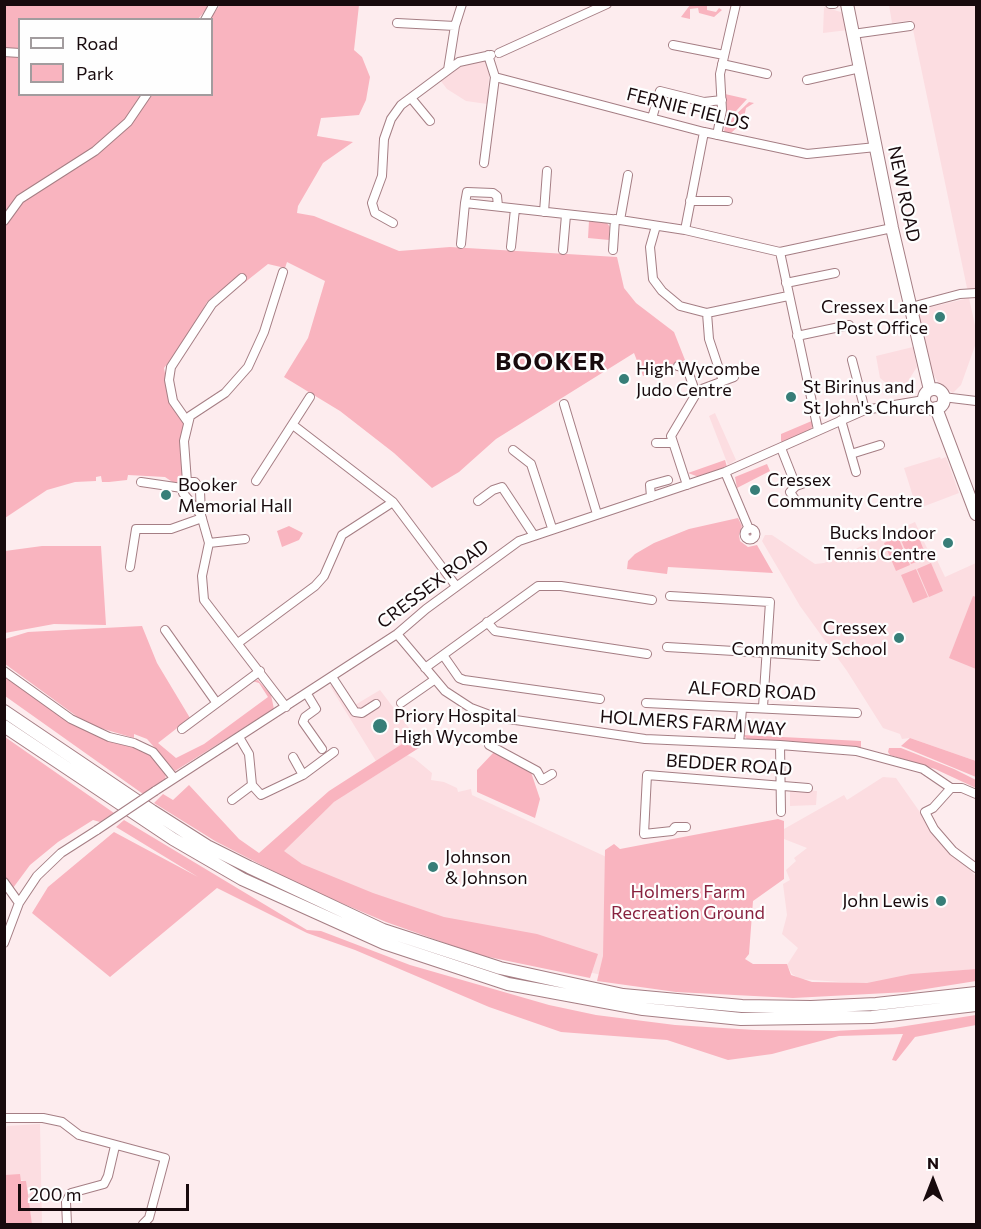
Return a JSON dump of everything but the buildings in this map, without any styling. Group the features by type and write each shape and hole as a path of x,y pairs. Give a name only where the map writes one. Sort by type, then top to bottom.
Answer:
{"highway":[{"name":"NEW ROAD","path":"847,4 927,395"},
{"path":"927,395 937,390 976,514"},
{"path":"4,711 125,793 218,851 383,930 500,969 623,994 742,1006 811,1007 876,1004 976,993"},
{"path":"4,726 173,839 242,879 384,943 508,984 643,1010 741,1019 872,1017 976,1005"}],"street":[{"path":"206,18 214,4"},
{"path":"449,65 455,26 462,4"},
{"path":"393,223 375,213 372,203 382,176 384,139 391,119 401,105 449,65 494,54 607,4"},
{"path":"717,135 722,100 720,74 736,4"},
{"path":"398,23 455,26"},
{"path":"853,34 910,26"},
{"path":"673,45 767,74"},
{"path":"484,163 495,77 494,54"},
{"path":"807,80 860,68"},
{"name":"FERNIE FIELDS","path":"495,77 704,132 807,154 876,147"},
{"path":"652,118 660,92 704,102 722,100"},
{"path":"4,221 20,199 95,151 128,122 146,96"},
{"path":"411,98 430,121"},
{"path":"685,230 704,132"},
{"path":"544,212 547,171"},
{"path":"613,250 617,219 628,176"},
{"path":"690,201 728,201"},
{"path":"461,244 465,203 617,219 685,230 780,252 892,228"},
{"path":"511,247 515,209"},
{"path":"563,250 566,215"},
{"path":"656,226 650,247 653,279 662,291 680,306 707,313 788,296"},
{"path":"780,252 818,430"},
{"path":"201,517 185,497 184,441 187,421 192,412 225,393 248,367 262,338 283,272"},
{"path":"786,283 835,273"},
{"path":"187,421 173,401 171,367 212,304 242,278"},
{"path":"910,307 960,294 976,293"},
{"path":"707,313 709,339 723,381"},
{"path":"797,336 849,325"},
{"path":"852,360 865,410"},
{"path":"678,366 687,368 696,394 673,431 672,443 687,486"},
{"path":"702,389 734,377"},
{"name":"CRESSEX ROAD","path":"4,943 19,903 50,863 174,778 397,634 402,627 501,552 533,534 725,472 865,410 927,395"},
{"path":"256,481 310,397"},
{"path":"940,403 976,401"},
{"path":"564,404 597,514"},
{"path":"841,420 856,472"},
{"path":"293,425 393,502 456,586"},
{"path":"656,443 672,443"},
{"path":"851,454 880,445"},
{"path":"780,448 796,486"},
{"path":"513,450 531,464 552,528"},
{"path":"725,472 749,529"},
{"path":"651,496 650,486 668,480"},
{"path":"141,482 185,485 195,482 200,491 201,517 209,543 202,576 204,600 217,620 238,643 286,707"},
{"path":"796,501 790,492 796,486 807,482"},
{"path":"478,501 493,489 502,487 533,534"},
{"path":"238,643 315,586 324,576 342,536 393,502"},
{"path":"130,567 136,529 171,529 201,517"},
{"path":"209,543 245,539"},
{"path":"425,668 525,594 544,585 652,600"},
{"path":"670,596 770,602 763,707"},
{"path":"487,622 495,631 647,654"},
{"path":"165,630 216,702"},
{"name":"HOLMERS FARM WAY","path":"397,634 445,691 471,708 505,719 645,740 780,745 866,753 923,769 951,788 962,788 976,794"},
{"path":"667,647 818,656"},
{"path":"444,655 459,678 464,680 600,699"},
{"path":"4,671 71,719 109,737 134,743 153,752 174,778"},
{"path":"182,729 260,671"},
{"path":"332,677 355,712 362,713 376,704"},
{"path":"401,703 434,680"},
{"path":"307,694 316,708 304,717 303,722 322,749"},
{"name":"ALFORD ROAD","path":"646,702 742,709 763,707 857,713"},
{"path":"739,743 742,709"},
{"path":"239,737 249,754 252,785 258,795 264,795 303,775 334,752"},
{"path":"489,745 537,771 542,780 552,774"},
{"path":"780,745 781,812"},
{"path":"293,757 303,775"},
{"name":"BEDDER ROAD","path":"686,827 675,827 672,831 644,837 647,775 808,788"},
{"path":"232,800 252,785"},
{"path":"951,788 933,808 925,812 934,829 953,851 976,868"},
{"path":"4,882 19,903"},
{"path":"4,1118 43,1118 62,1122 79,1135 165,1158 149,1218 143,1224"},
{"path":"67,1224 66,1202 71,1193 104,1184 115,1146"}],"shaded area":[{"path":"889,5 976,5 976,298 967,288 911,20 892,23"},
{"path":"824,7 844,13 848,30 823,33"},
{"path":"483,59 490,66 487,104 466,101 447,89 440,80 462,65"},
{"path":"969,298 976,330 976,343 961,385 953,393 939,384 932,372 916,316 919,310"},
{"path":"913,347 917,367 899,395 883,385 885,382 880,378 876,356"},
{"path":"715,413 736,460 728,465 709,416"},
{"path":"940,457 941,459 946,457 959,493 917,509 904,468"},
{"name":"Cressex Community School","path":"915,522 932,559 936,558 945,577 976,563 976,761 910,738 902,739 900,734 883,728 847,671 800,606 762,541 765,535 772,535 815,564 824,563"},
{"name":"Priory Hospital High Wycombe","path":"339,680 355,705 380,690 415,736 376,761 330,686"},
{"path":"407,755 432,773 431,780 444,782 457,788 458,792 471,789 472,795 613,860 611,977 588,972 354,900 277,849 334,802"},
{"path":"883,777 896,778 943,845 976,876 976,969 909,975 867,984 800,979 792,974 787,965 798,948 782,934 787,915 783,884 790,880 786,870 796,861 794,858 807,848 784,839 784,829 844,795 847,800"},
{"path":"790,789 817,791 816,805 790,806"},
{"path":"40,1124 42,1224 32,1224 25,1181 5,1175 4,1136 7,1126"}],"green space":[{"path":"4,5 210,5 199,18 18,18 18,50 5,49"},
{"path":"220,5 359,5 354,50 362,57 370,77 366,100 359,115 321,118 317,136 353,142 323,163 298,206 297,213 314,216 399,251 450,247 617,257 624,288 636,303 674,332 685,360 643,376 634,353 496,439 459,472 432,488 394,453 340,411 284,377 308,338 325,281 287,262 285,268 268,264 244,283 233,285 217,293 207,302 187,339 164,368 169,395 183,421 182,475 179,482 174,483 165,477 128,475 127,480 102,482 101,476 96,477 96,481 75,482 47,490 5,518 4,57 18,57 18,96 213,96 213,18 211,18"},
{"path":"690,5 707,5 707,10 716,12 719,8 722,10 714,17 699,13 698,8 690,9 690,19 681,17"},
{"path":"725,94 747,99 726,122 727,111"},
{"path":"749,102 754,103 746,108 743,122 731,133 724,132 725,125"},
{"path":"589,221 607,223 610,227 609,240 588,238"},
{"path":"814,420 811,430 783,444 781,434"},
{"path":"725,460 727,467 699,477 688,473"},
{"path":"767,464 770,471 737,488 735,477"},
{"path":"738,518 742,526 740,541 748,547 757,545 773,573 668,567 667,574 627,569 628,561 635,554 654,543 689,529"},
{"path":"289,526 303,533 299,540 282,547 277,531"},
{"path":"917,533 927,558 911,564 901,540"},
{"path":"898,537 910,565 896,571 884,543"},
{"path":"42,546 101,546 106,625 54,624 5,633 5,551"},
{"path":"931,563 943,591 929,597 917,569"},
{"path":"916,569 928,597 913,603 901,575"},
{"path":"973,596 976,597 976,669 949,658"},
{"path":"142,626 157,663 190,718 158,743 176,758 204,744 268,697 259,683 252,681 258,680 271,695 274,709 175,771 147,739 134,734 134,738 100,728 79,718 5,664 5,639 28,632"},
{"path":"4,672 88,731 131,744 154,757 166,774 165,781 143,794 5,696"},
{"path":"416,735 422,746 334,802 284,851 302,864 373,893 444,917 537,934 598,954 590,978 479,955 386,922 306,888 215,841 154,803 163,794 173,800 189,785 239,839 259,853 329,791"},
{"path":"743,735 861,741 861,748 747,739"},
{"path":"5,737 114,813 100,822 93,820 58,842 30,865 13,888 5,884"},
{"path":"910,738 976,761 976,777 901,746"},
{"path":"889,748 901,748 954,769 976,780 976,788 935,769 890,755"},
{"path":"494,752 530,769 540,799 535,818 477,792 477,770"},
{"name":"Holmers Farm Recreation Ground","path":"778,819 784,821 784,879 753,901 749,954 745,959 753,964 787,964 791,975 812,982 867,983 911,974 976,969 976,981 907,992 793,998 676,992 597,981 603,956 605,850 614,844 620,849"},
{"path":"124,820 307,930 321,931 410,965 549,1005 596,1015 675,1025 755,1030 834,1031 893,1028 976,1015 976,1025 915,1037 896,1061 892,1060 903,1034 839,1036 772,1054 728,1060 667,1040 561,1032 489,1007 355,950 307,933 217,888 110,977 32,913 48,887 114,832 198,877 116,827"},
{"path":"20,1174 21,1181 26,1181 32,1224 5,1224 5,1175"}],"place":[{"name":"Cressex Lane Post Office","path":"940,317"},
{"name":"High Wycombe Judo Centre","path":"624,379"},
{"name":"St Birinus and St John's Church","path":"791,397"},
{"name":"Cressex Community Centre","path":"755,490"},
{"name":"Booker Memorial Hall","path":"166,495"},
{"name":"Bucks Indoor Tennis Centre","path":"948,543"},
{"name":"Cressex Community School","path":"899,638"},
{"name":"Priory Hospital High Wycombe","path":"380,726"},
{"name":"Johnson & Johnson","path":"433,867"},
{"name":"John Lewis","path":"941,901"}],"district":[{"name":"BOOKER","path":"551,362"}]}
